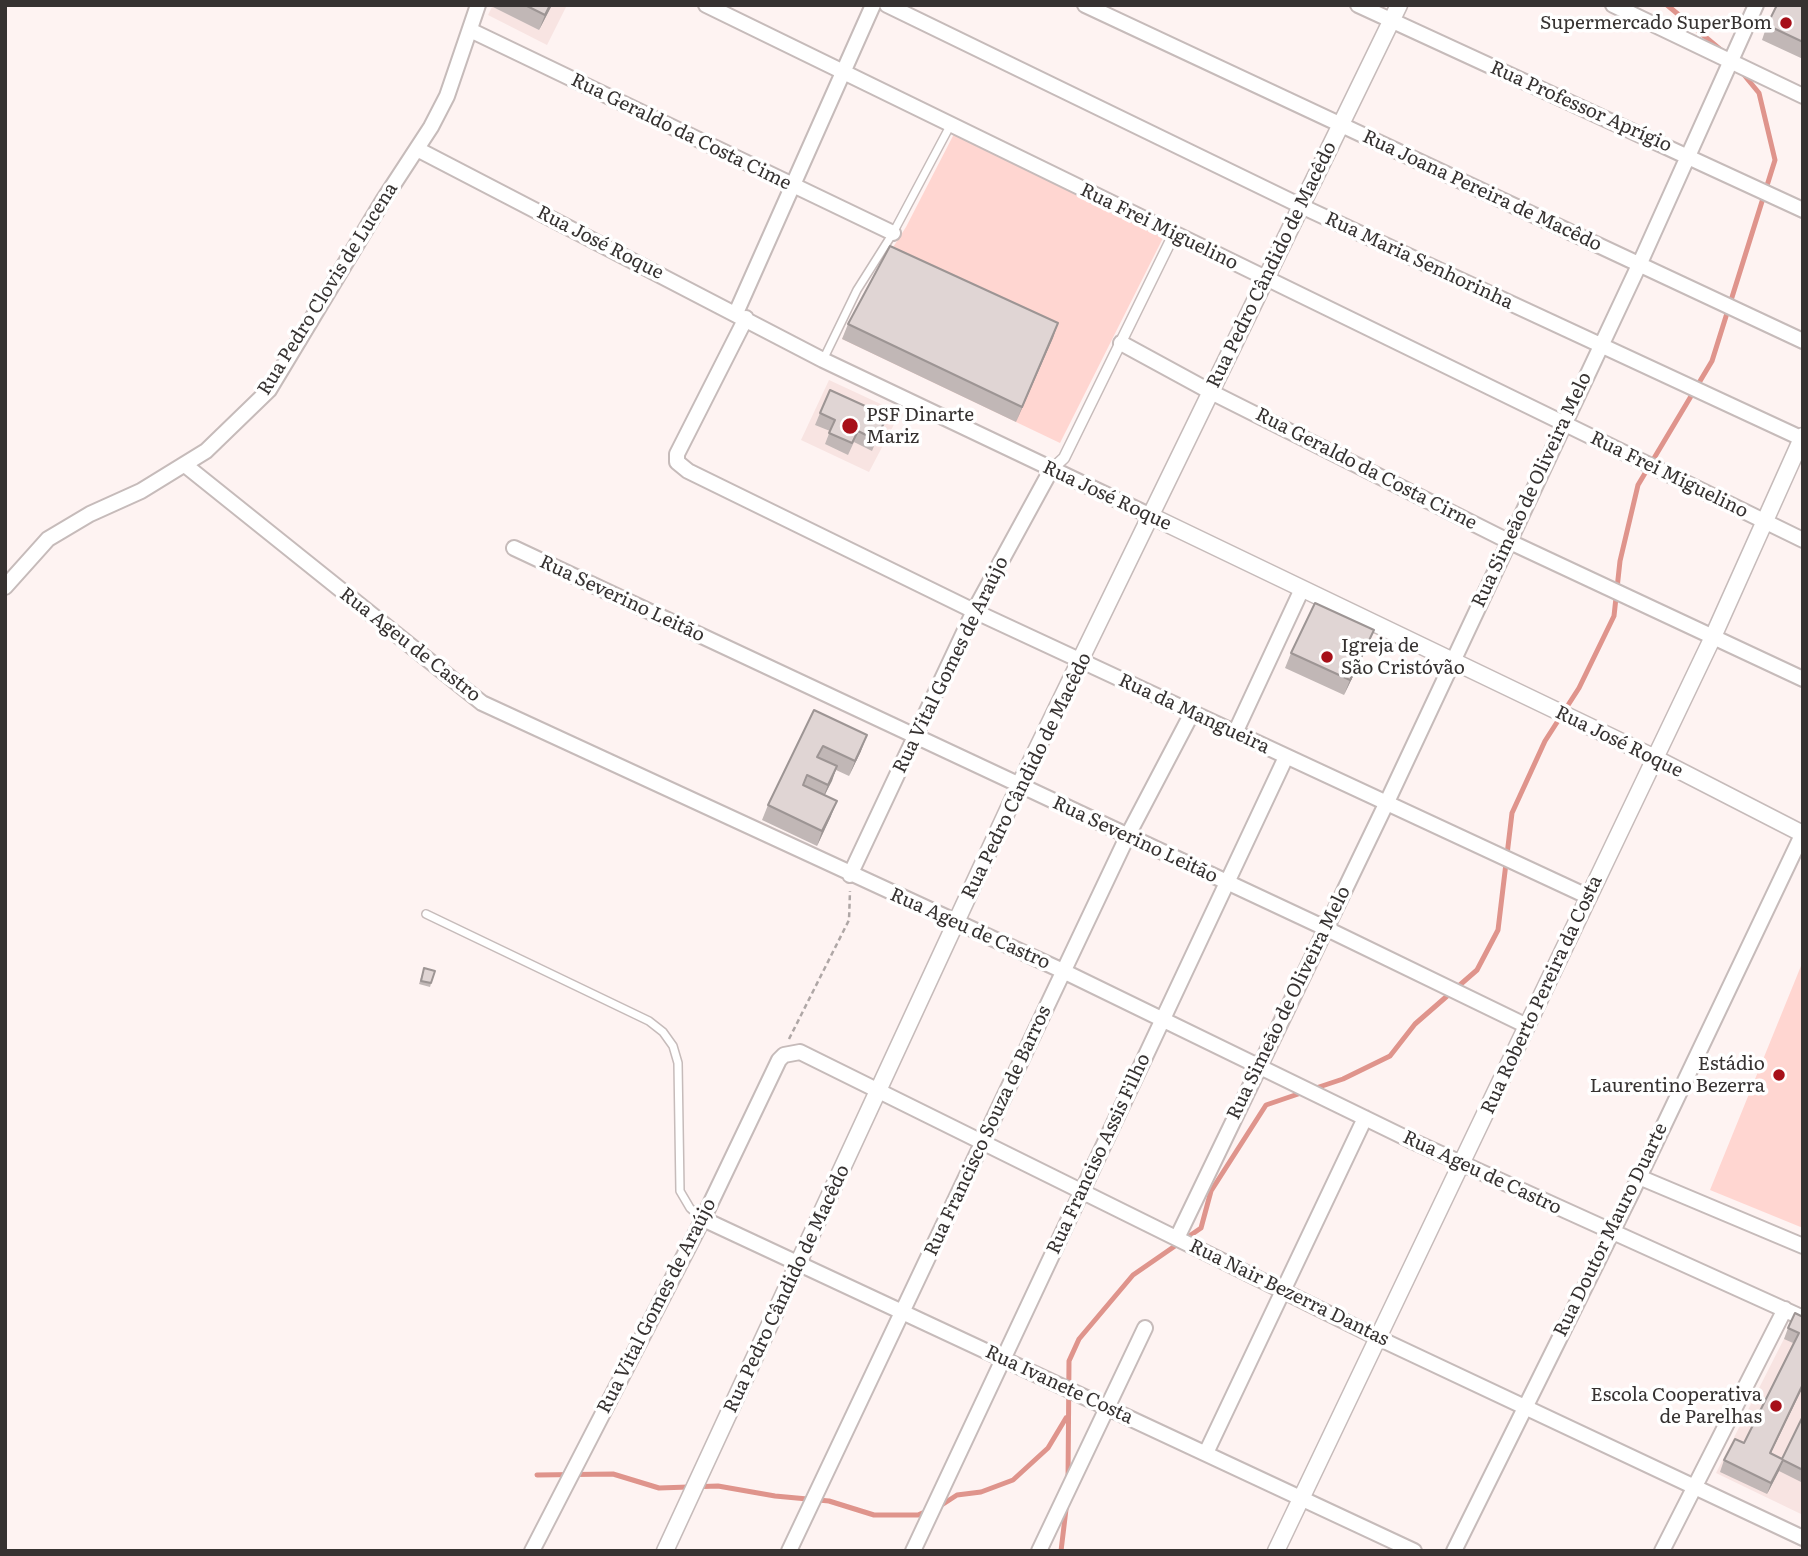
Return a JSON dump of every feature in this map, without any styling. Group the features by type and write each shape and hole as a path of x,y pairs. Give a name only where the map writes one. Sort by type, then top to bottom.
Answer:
{"street":[{"name":"Rua Pedro Clovis de Lucena","path":"5,587 48,539 90,514 141,491 206,452 269,390 447,96 478,5"},
{"name":"Rua Frei Miguelino","path":"706,5 1803,540"},
{"path":"741,316 791,185 844,74 873,5"},
{"name":"Rua Maria Senhorinha","path":"887,5 1301,206 1802,438"},
{"name":"Rua Joana Pereira de Macêdo","path":"1085,5 1803,341"},
{"name":"Rua Professor Aprígio","path":"1358,5 1803,210"},
{"name":"Rua Pedro Cândido de Macêdo","path":"665,1551 800,1265 1019,786 1082,661 1398,5"},
{"path":"1613,5 1803,96"},
{"name":"Rua Simeão de Oliveira Melo","path":"1177,1238 1387,802 1563,422 1640,263 1756,5"},
{"name":"Rua Geraldo da Costa Cime","path":"470,30 893,233"},
{"name":"Rua José Roque","path":"417,149 823,360 1653,757 1803,833"},
{"name":"Rua Vital Gomes de Araújo","path":"850,875 974,611 1051,470 1064,458 1174,234"},
{"name":"Rua da Mangueira","path":"741,316 677,454 677,462 688,471 974,611 1589,897"},
{"name":"Rua Geraldo da Costa Cirne","path":"1121,343 1211,392 1508,541 1712,639 1803,679"},
{"name":"Rua Roberto Pereira da Costa","path":"1276,1551 1376,1337 1463,1164 1653,757 1712,639 1802,438"},
{"name":"Rua Ageu de Castro","path":"185,464 481,703 1063,971 1258,1067 1609,1232 1803,1318"},
{"name":"Rua Severino Leitão","path":"514,548 1128,835 1527,1026"},
{"path":"1235,733 1302,589"},
{"name":"Rua Francisco Souza de Barros","path":"789,1551 1128,835 1192,713"},
{"name":"Rua Franciso Assis Filho","path":"913,1551 1286,757"},
{"name":"Rua Doutor Mauro Duarte","path":"1454,1551 1609,1232 1639,1177 1803,833"},
{"name":"Rua Nair Bezerra Dantas","path":"779,1060 793,1053 810,1055 879,1092 1082,1189 1376,1337 1803,1538"},
{"name":"Rua Vital Gomes de Araújo","path":"535,1550 703,1219 779,1060"},
{"path":"1206,1453 1365,1118"},
{"path":"1639,1177 1803,1247"},
{"name":"Rua Ivanete Costa","path":"703,1219 1413,1551"},
{"path":"1662,1551 1785,1309"},
{"path":"1039,1551 1145,1328"}],"lane":[{"path":"823,360 857,290 893,233 950,126"},
{"path":"426,914 649,1021 663,1032 673,1046 678,1063 680,1191 690,1208 703,1219"}],"path":[{"path":"779,1060 849,920 850,875"}],"shaded area":[{"path":"493,5 567,5 547,45 488,15"},
{"path":"955,132 1165,234 1060,443 842,339 877,272 906,227"},
{"name":"PSF Dinarte Mariz","path":"829,380 900,413 869,472 801,440"},
{"name":"Estádio Laurentino Bezerra","path":"1803,961 1803,1228 1710,1190"},
{"name":"Escola Cooperativa de Parelhas","path":"1791,1325 1803,1330 1803,1515 1716,1473"}],"building":[{"path":"525,5 550,5 545,15"},
{"path":"1777,5 1803,5 1803,42 1767,25"},
{"path":"890,246 1058,323 1022,407 848,324"},
{"path":"830,390 887,416 876,440 858,431 852,443 829,433 835,420 820,413"},
{"name":"Igreja de São Cristóvão","path":"1315,603 1374,630 1350,680 1291,653"},
{"path":"814,710 867,735 855,761 823,746 817,757 837,766 828,785 807,775 803,785 837,801 822,831 768,805"},
{"path":"424,968 435,971 431,983 421,981"},
{"path":"1795,1313 1803,1317 1803,1384 1770,1453 1782,1459 1803,1416 1803,1470 1783,1460 1771,1483 1724,1460 1735,1439 1744,1443 1799,1333 1788,1328"}],"waterway":[{"path":"1667,5 1727,55"},
{"path":"1313,1089 1343,1079 1390,1056 1415,1024 1477,970 1498,930 1512,813 1545,741 1579,688 1614,616 1620,561 1638,485 1712,361 1775,160 1759,93 1740,70"},
{"path":"1068,1481 1069,1361 1079,1339 1133,1275 1201,1228 1211,1191 1266,1105 1304,1092"},
{"path":"937,1508 957,1495 981,1492 1013,1480 1048,1448 1066,1418"},
{"path":"537,1475 613,1474 659,1488 718,1486 775,1496 829,1501 874,1515 918,1515 927,1511"},
{"path":"1061,1551 1067,1501"}],"place":[{"name":"Supermercado SuperBom","path":"1786,23"},
{"name":"PSF Dinarte Mariz","path":"850,426"},
{"name":"Igreja de São Cristóvão","path":"1327,657"},
{"name":"Estádio Laurentino Bezerra","path":"1779,1075"},
{"name":"Escola Cooperativa de Parelhas","path":"1776,1406"}]}
